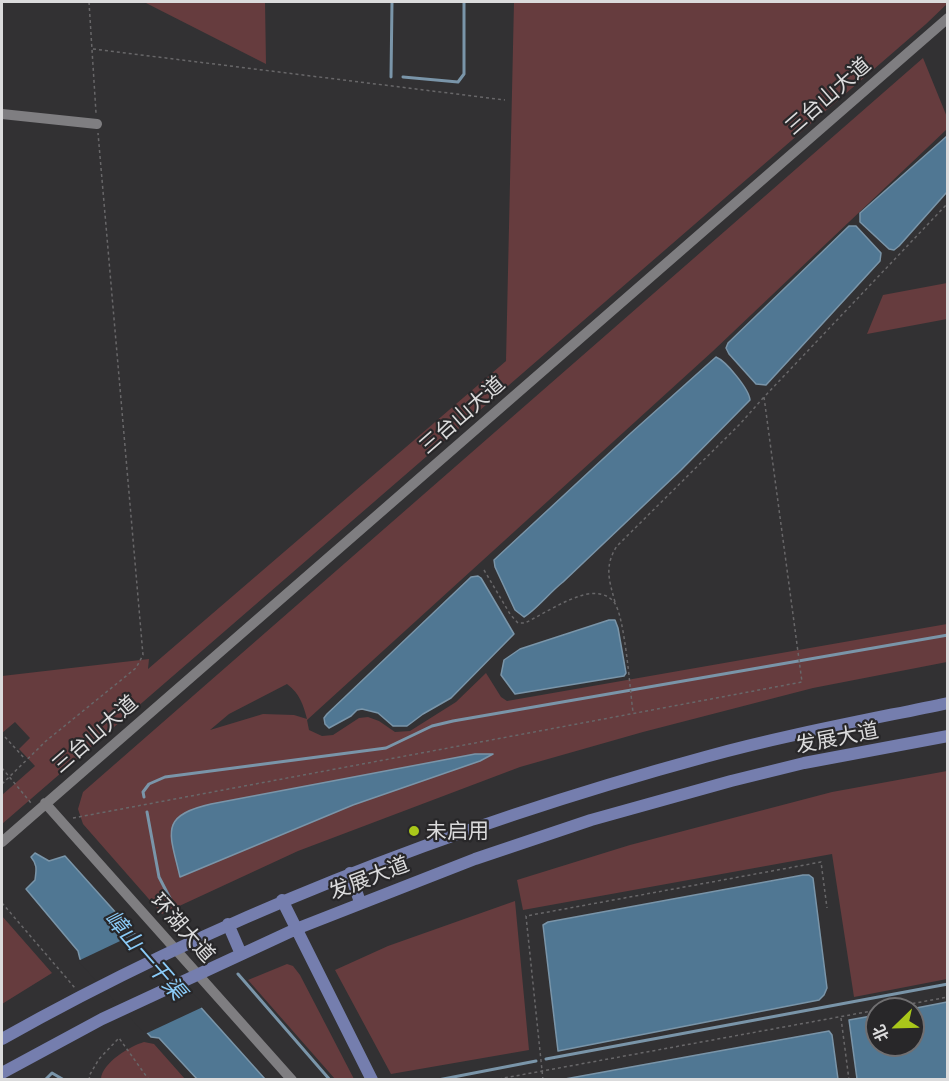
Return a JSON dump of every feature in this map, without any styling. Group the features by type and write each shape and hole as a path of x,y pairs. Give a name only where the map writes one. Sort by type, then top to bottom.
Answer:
{"main road":[{"name":"发展大道","path":"2,1039 82,995 170,951 282,900 511,815 705,757 777,739 948,703"},
{"name":"发展大道","path":"2,1073 118,1011 296,929 360,902 466,863 591,819 731,781 804,763 948,736"},
{"path":"350,873 360,902"},
{"path":"282,900 372,1080"},
{"path":"228,924 241,954"}],"street":[{"name":"三台山大道","path":"2,842 948,18"},
{"path":"2,114 97,124"},
{"name":"环湖大道","path":"41,807 60,820 170,951 292,1080"}],"path":[{"path":"2,784 46,741 136,668 142,655 88,2"},
{"path":"92,48 505,100"},
{"path":"633,713 622,624 608,571 610,557 618,546 739,425 948,203"},
{"path":"60,820 802,682 764,397"},
{"path":"484,570 510,614 518,623 525,623 579,596 607,595 615,603"},
{"path":"5,737 26,760"},
{"path":"2,768 41,807"},
{"path":"543,1080 526,916 820,862 827,908"},
{"path":"2,903 82,995"},
{"path":"925,1002 948,998"},
{"path":"493,1080 865,1012"},
{"path":"841,1017 849,1080"},
{"path":"90,1080 89,1077 99,1059 119,1038 149,1080"}],"shaded area":[{"path":"144,2 265,2 266,64"},
{"path":"514,2 948,3 2,824 2,795 35,766 19,749 30,738 15,722 2,733 2,676 149,659 148,669 506,361"},
{"path":"923,58 947,117 947,129 713,351 307,720 309,730 322,736 333,735 359,718 368,717 379,721 395,732 410,731 456,702 486,673 501,697 507,701 947,624 947,662 813,688 520,767 298,851 162,914 83,824 78,809 83,792","holes":["287,684 300,700 307,719 294,715 263,714 210,730 229,714"]},
{"path":"947,283 947,319 867,334 883,295"},
{"path":"947,771 947,979 854,997 832,854 523,910 517,880 630,845 832,792"},
{"path":"515,901 529,1050 391,1074 335,970 388,946"},
{"path":"2,916 52,973 2,1004"},
{"path":"287,964 293,966 300,975 354,1079 335,1079 248,980"},
{"path":"144,1042 154,1044 185,1079 101,1079 111,1061"}],"water":[{"path":"947,136 947,192 899,246 894,250 889,249 860,222 860,213"},
{"path":"849,226 856,226 881,253 880,261 766,385 756,384 729,354 726,348 728,343"},
{"path":"716,357 736,376 746,389 750,400 681,470 524,617 515,610 494,560"},
{"path":"478,576 514,634 451,698 407,726 393,726 378,713 362,709 329,728 325,724 324,718 327,714 471,577"},
{"path":"615,620 618,628 626,673 624,676 515,694 501,675 504,660 520,649"},
{"path":"475,754 493,754 480,761 353,805 180,877 171,838 175,821 182,814 211,804"},
{"name":"嶂山一干渠","path":"35,853 49,861 65,856 265,1079 197,1079 159,1038 151,1037 80,959 78,951 26,889 35,880 36,865 31,857"},
{"path":"803,875 813,878 827,988 819,1000 558,1051 543,925 548,922"},
{"path":"947,1002 947,1079 857,1079 849,1020 865,1017 865,1057 925,1057 925,1006"},
{"path":"829,1031 832,1035 838,1079 565,1079"}],"pier":[{"path":"137,933 205,1006 145,1034 78,961"}],"waterway":[{"path":"391,77 392,2"},
{"path":"403,77 458,82 464,74 464,2"},
{"path":"144,797 143,792 149,784 165,777 386,748 432,726 453,721 948,635"},
{"path":"147,812 159,877 174,906"},
{"path":"238,974 330,1080"},
{"path":"546,1059 948,984"},
{"path":"438,1080 536,1061"},
{"path":"45,1080 52,1073 64,1080"}],"place":[{"name":"未启用","path":"414,831"}]}
